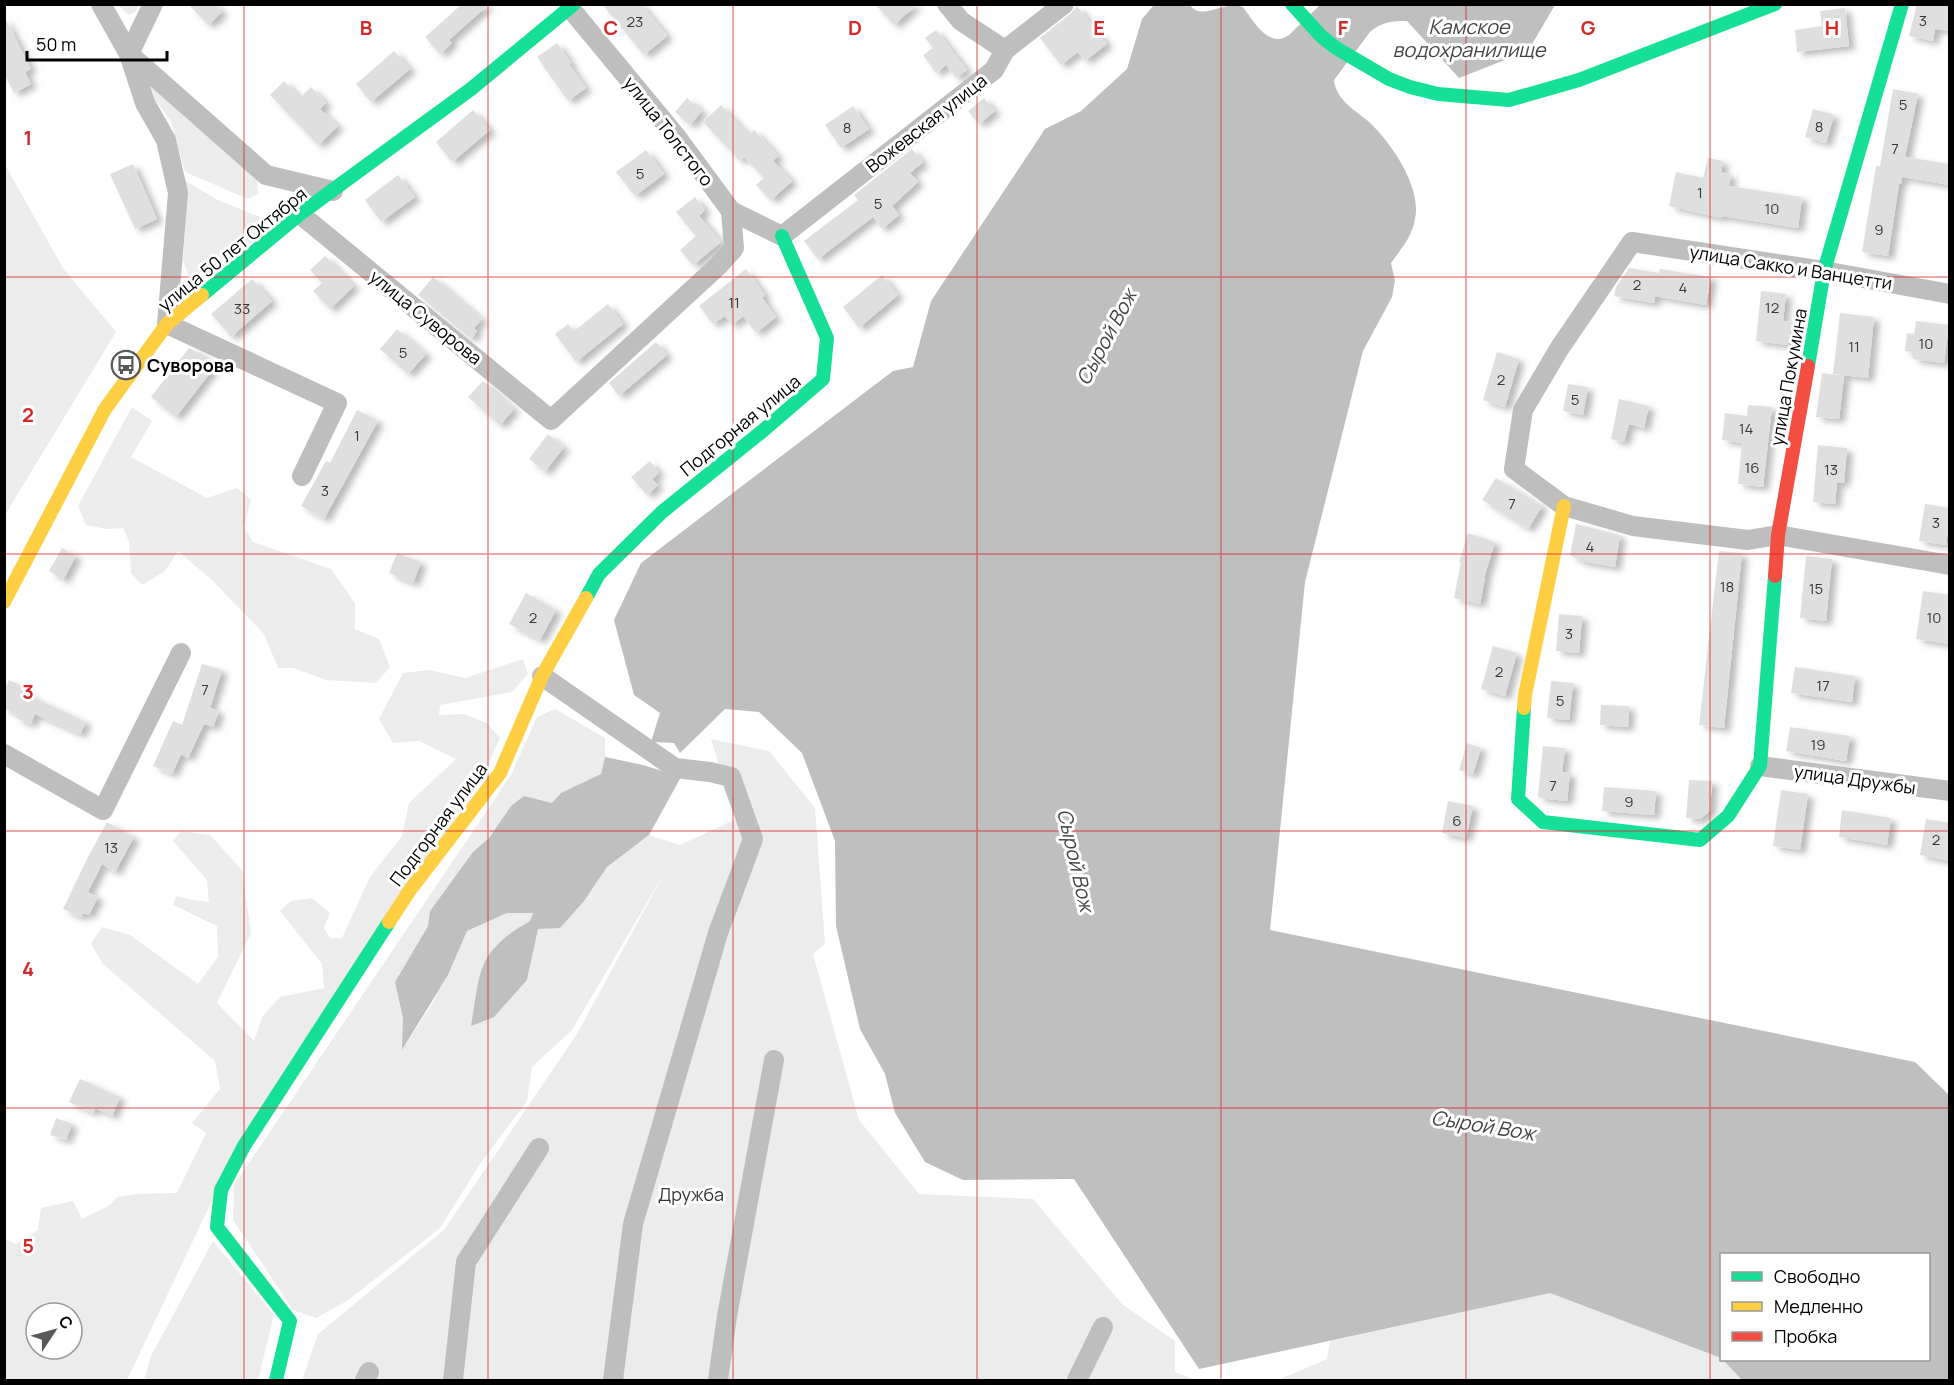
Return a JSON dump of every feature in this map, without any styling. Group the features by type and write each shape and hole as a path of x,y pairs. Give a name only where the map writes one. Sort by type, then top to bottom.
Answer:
{"street":[{"path":"101,4 129,54 145,103 166,140 178,194 167,324 337,403 302,476"},
{"path":"129,54 153,4"},
{"path":"947,4 961,21 1005,50"},
{"name":"Вожевская улица","path":"782,236 994,70 1005,50 1064,4"},
{"path":"1293,5 1321,36 1366,66 1410,87 1438,94 1509,100 1579,80 1775,4"},
{"name":"улица Покумина","path":"1760,766 1778,535 1824,271 1902,4"},
{"name":"улица 50 лет Октября","path":"4,602 105,409 167,324 300,214 471,89 572,6"},
{"name":"улица Толстого","path":"572,6 675,135 731,211 782,236"},
{"path":"129,54 266,176 333,191"},
{"name":"улица Суворова","path":"300,214 551,420 718,266 734,248 731,211"},
{"name":"Подгорная улица","path":"276,1380 290,1321 217,1227 221,1190 244,1146 410,891 500,773 542,676 599,574 662,512 823,380 827,338 782,236"},
{"name":"улица Сакко и Ванцетти","path":"1564,506 1514,469 1523,410 1559,349 1632,242 1824,271 1950,294"},
{"path":"1760,766 1728,816 1700,840 1544,822 1518,799 1525,695 1564,506 1634,526 1748,540 1778,535 1950,565"},
{"path":"4,754 103,810 181,653"},
{"path":"542,676 675,768 731,777 753,839 718,933 633,1224 613,1380"},
{"name":"улица Дружбы","path":"1760,766 1950,791"},
{"path":"718,1380 727,1316 774,1060"},
{"path":"453,1380 466,1262 539,1148"},
{"path":"1077,1380 1103,1327"}],"green space":[{"path":"118,5 139,5 135,12 129,15"},
{"path":"151,83 257,179 258,194 248,199 185,172 171,121 145,87"},
{"path":"4,163 63,268 116,332 5,515"},
{"path":"182,179 218,200 260,217 264,222 263,234 205,278 193,278 188,274 183,261 186,217"},
{"path":"132,407 152,421 131,457 207,498 237,488 251,500 244,527 253,542 331,569 355,603 355,629 379,639 390,667 376,683 326,680 293,668 278,668 264,634 212,580 178,551 165,571 142,585 131,573 129,541 123,528 107,529 86,525 78,506"},
{"path":"523,659 528,674 512,692 440,705 439,715 464,714 487,723 500,738 484,773 216,1192 127,1380 5,1380 4,1238 16,1244 38,1230 41,1208 73,1201 82,1219 110,1205 117,1197 177,1193 206,1133 192,1123 220,1089 215,1061 103,964 91,944 102,927 130,935 198,984 218,957 217,926 173,905 176,896 209,902 207,880 173,841 181,831 210,835 242,870 251,933 217,1003 254,1041 262,1017 280,997 324,988 322,964 280,911 291,901 312,898 330,913 324,928 330,938 342,938 370,877 402,836 409,803 456,759 419,741 393,743 379,719 403,673 429,670 465,678"},
{"name":"Дружба","path":"555,709 605,738 605,757 601,774 552,803 524,797 511,806 489,838 473,852 430,911 428,926 395,982 403,1018 403,1049 448,975 467,931 507,913 533,912 530,921 515,930 527,980 538,929 560,927 584,901 607,867 649,835 680,845 736,819 711,739 769,751 815,808 825,944 813,954 859,1120 919,1194 1033,1199 1122,1304 1175,1341 1175,1372 1196,1380 302,1380 318,1334 444,1230 577,1034 665,872 572,1030 532,1067 527,1101 480,1164 440,1228 347,1301 316,1318 293,1310 233,1220 234,1185 511,775 537,717"},
{"path":"213,1241 274,1315 258,1380 144,1380 151,1356"},
{"path":"1550,1293 1720,1358 1720,1361 1724,1361 1742,1380 1278,1380 1327,1359 1330,1341"}],"water":[{"path":"1154,5 1190,5 1201,12 1228,6 1243,7 1263,32 1275,39 1289,35 1320,5 1555,5 1528,51 1459,78 1407,21 1402,21 1383,24 1370,32 1334,80 1342,99 1377,130 1395,153 1409,179 1416,206 1414,225 1409,237 1391,263 1395,281 1392,297 1363,351 1305,582 1270,930 1915,1062 1949,1095 1949,1380 1742,1380 1724,1361 1930,1361 1930,1253 1720,1253 1720,1358 1550,1293 1199,1369 1074,1179 963,1180 925,1162 895,1113 885,1074 860,1029 836,926 835,841 802,753 759,712 725,709 680,753 674,743 651,742 660,713 634,695 614,620 641,563 893,371 913,367 931,301 1045,129 1081,111 1127,69 1142,19"},
{"path":"605,757 643,765 681,777 649,835 607,867 584,901 560,928 538,929 527,980 494,1017 471,1026 483,966 491,952 516,929 530,921 533,913 507,913 467,931 448,975 402,1050 403,1018 395,982 428,926 430,911 473,852 489,838 511,806 524,796 552,803 561,793 601,774"}],"building":[{"path":"188,4 215,4 222,12 208,25"},
{"path":"462,4 489,4 449,40 452,43 440,54 425,37"},
{"path":"602,4 641,4 667,36 644,55"},
{"path":"875,4 917,4 894,25"},
{"path":"1917,4 1950,4 1950,31 1935,29 1933,41 1909,36"},
{"path":"1077,6 1107,44 1085,61 1078,52 1061,65 1040,38"},
{"path":"1845,8 1849,46 1797,52 1795,30 1822,26 1820,11"},
{"path":"4,16 31,69 25,72 31,84 14,93 4,74"},
{"path":"936,30 967,70 956,78 946,65 936,73 923,55 933,48 925,38"},
{"path":"557,43 586,88 568,101 537,57"},
{"path":"394,51 410,69 371,102 356,84"},
{"path":"284,81 300,98 311,87 326,103 320,109 338,126 318,145 270,95"},
{"path":"1893,89 1918,94 1905,157 1950,164 1950,185 1902,177 1888,256 1862,252 1876,166 1880,166"},
{"path":"687,98 702,111 690,125 675,112"},
{"path":"984,98 995,111 979,124 968,111"},
{"path":"721,105 748,135 754,130 778,156 773,161 792,181 771,200 756,185 764,178 744,157 740,161 703,122"},
{"path":"853,106 869,129 841,148 825,125"},
{"path":"1813,109 1834,115 1826,143 1805,137"},
{"path":"473,110 490,130 452,162 436,142"},
{"path":"912,149 923,162 910,173 918,182 892,206 899,215 882,229 873,217 818,259 804,241 858,200 854,195"},
{"path":"646,150 664,174 635,196 616,172"},
{"path":"1708,158 1723,161 1721,172 1731,175 1729,186 1802,197 1798,228 1722,216 1721,218 1669,206 1676,172 1703,178"},
{"path":"133,164 157,219 135,229 110,174"},
{"path":"398,175 415,197 381,222 365,200"},
{"path":"695,197 705,210 699,216 721,242 693,265 680,250 696,236 676,212"},
{"path":"325,256 354,286 330,309 313,291 322,283 310,270"},
{"path":"1629,268 1659,273 1660,269 1711,277 1706,305 1655,296 1654,303 1614,296 1616,287"},
{"path":"746,269 765,295 762,298 776,317 756,333 743,316 732,325 725,316 713,324 699,306"},
{"path":"882,275 898,295 859,328 843,307"},
{"path":"433,277 482,319 474,328 477,331 471,339 418,295"},
{"path":"252,279 272,301 231,337 211,314"},
{"path":"1761,291 1786,294 1783,321 1791,322 1788,345 1756,341"},
{"path":"608,304 623,324 576,362 555,334 568,324 574,331"},
{"path":"1840,313 1874,317 1868,378 1833,374"},
{"path":"1916,321 1949,325 1944,363 1913,359 1913,352 1905,351 1907,333 1914,334"},
{"path":"397,329 426,354 408,374 380,349"},
{"path":"656,342 667,355 619,396 609,383"},
{"path":"189,348 211,359 207,364 213,369 176,417 151,397"},
{"path":"1497,352 1519,359 1505,407 1483,400"},
{"path":"1822,373 1844,376 1839,419 1816,417"},
{"path":"483,381 514,409 500,425 468,397"},
{"path":"1568,384 1588,387 1583,415 1563,411"},
{"path":"1619,399 1649,406 1644,428 1629,424 1624,442 1611,439"},
{"path":"1748,405 1772,407 1763,487 1738,484 1742,443 1722,440 1725,413 1747,416"},
{"path":"357,410 378,421 324,519 301,506 326,461 330,463"},
{"path":"548,434 564,447 545,472 529,459"},
{"path":"1818,445 1847,448 1844,483 1837,482 1835,504 1813,502"},
{"path":"650,461 659,473 652,479 658,485 647,495 631,477"},
{"path":"1496,478 1542,506 1528,529 1482,500"},
{"path":"1925,504 1950,508 1950,537 1947,537 1946,545 1919,541"},
{"path":"1576,524 1620,535 1615,567 1581,561 1570,555"},
{"path":"1468,533 1495,542 1484,578 1480,604 1454,598 1461,562 1459,562"},
{"path":"62,548 76,556 63,580 49,571"},
{"path":"1719,551 1742,553 1724,728 1699,725"},
{"path":"397,553 421,562 413,583 389,573"},
{"path":"1806,556 1832,559 1826,621 1800,618"},
{"path":"1923,591 1950,595 1950,644 1916,639"},
{"path":"526,593 556,610 540,640 509,624"},
{"path":"1559,614 1582,616 1579,653 1556,651"},
{"path":"1493,646 1517,653 1505,696 1481,689"},
{"path":"202,664 222,670 210,708 219,711 213,727 204,724 188,758 181,754 172,774 153,766 173,721 182,725"},
{"path":"1795,667 1855,676 1852,702 1791,693"},
{"path":"9,680 27,688 25,692 41,701 86,722 80,734 35,714 31,724 16,718 18,715 4,708 4,690"},
{"path":"1551,681 1573,683 1569,720 1547,718"},
{"path":"1601,705 1629,706 1628,727 1600,725"},
{"path":"1790,727 1850,736 1846,761 1786,751"},
{"path":"1467,743 1481,748 1473,774 1459,770"},
{"path":"1543,746 1565,748 1562,772 1570,773 1567,801 1538,796"},
{"path":"1689,780 1712,781 1710,811 1700,819 1686,818"},
{"path":"1604,787 1656,791 1654,815 1602,811"},
{"path":"1781,790 1808,794 1800,850 1773,846"},
{"path":"1448,801 1473,806 1466,838 1442,833"},
{"path":"1842,810 1891,818 1887,845 1839,837"},
{"path":"1926,819 1950,823 1950,861 1920,855"},
{"path":"107,822 134,837 115,872 102,864 88,892 98,897 89,915 83,913 81,917 63,909"},
{"path":"80,1079 120,1097 112,1116 95,1108 93,1113 69,1102"},
{"path":"56,1118 72,1124 66,1140 50,1135"}],"traffic: fast":[{"path":"202,295 300,214 471,89 574,4"},
{"path":"1292,4 1321,36 1336,48 1389,79 1438,94 1509,100 1579,80 1775,4"},
{"path":"1808,366 1824,271 1902,4"},
{"path":"586,598 599,574 662,512 823,379 827,338 782,236"},
{"path":"1524,708 1518,799 1543,822 1700,840 1728,816 1760,766 1775,576"},
{"path":"276,1380 290,1321 217,1227 221,1190 244,1146 389,922"}],"traffic: slow":[{"path":"4,602 105,409 167,324 202,295"},
{"path":"1524,708 1564,506"},
{"path":"389,922 410,890 500,773 542,676 586,598"}],"traffic: jam":[{"path":"1775,576 1778,535 1808,366"}],"place":[{"name":"Суворова","path":"126,365"}],"water label":[{"name":"Камское водохранилище","path":"1469,38"},
{"name":"Сырой Вож","path":"1106,337"},
{"name":"Сырой Вож","path":"1076,860"},
{"name":"Сырой Вож","path":"1483,1125"}]}
